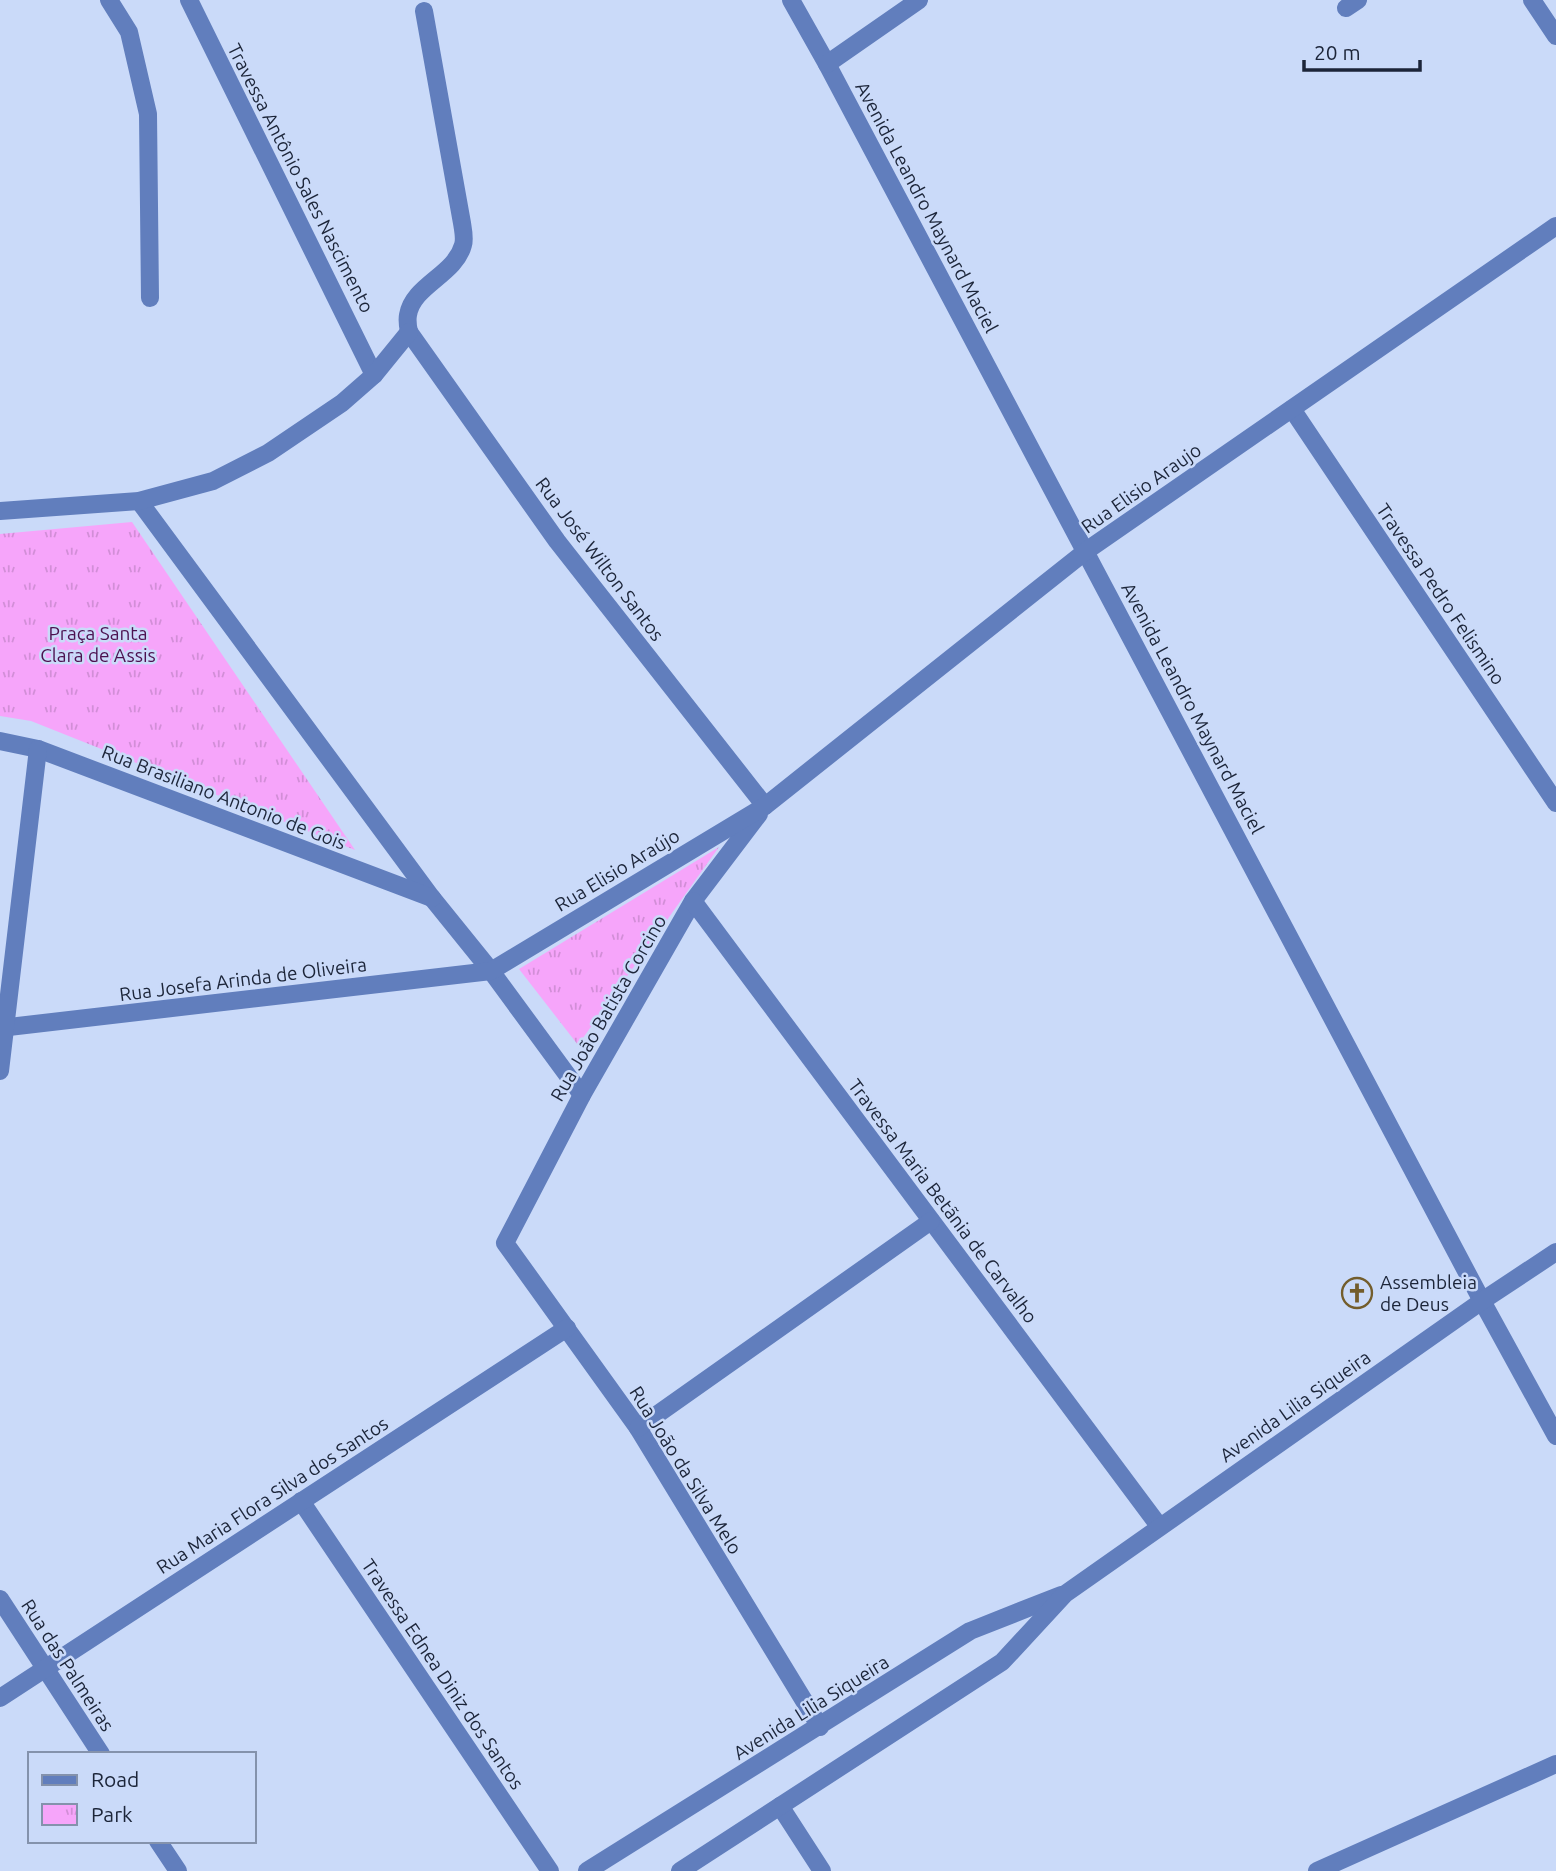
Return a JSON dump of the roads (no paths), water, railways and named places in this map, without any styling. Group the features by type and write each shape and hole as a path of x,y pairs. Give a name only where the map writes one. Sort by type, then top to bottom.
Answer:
{"street":[{"path":"109,0 129,32 148,114 150,298"},
{"name":"Travessa Antônio Sales Nascimento","path":"189,0 374,375"},
{"name":"Avenida Leandro Maynard Maciel","path":"791,0 1556,1436"},
{"path":"827,64 919,0"},
{"path":"1532,0 1556,36"},
{"path":"0,511 139,501 213,481 268,453 324,416 374,375 408,332 408,314 414,302 456,259 464,244 463,223 424,11"},
{"name":"Rua Elisio Araujo","path":"765,806 1086,551 1556,226"},
{"name":"Rua José Wilton Santos","path":"408,332 557,541 765,806"},
{"name":"Travessa Pedro Felismino","path":"1292,409 1556,803"},
{"path":"139,501 432,898 491,971 582,1095"},
{"name":"Rua Brasiliano Antonio de Gois","path":"0,741 38,749 432,898"},
{"path":"0,1071 2,1028 38,749"},
{"name":"Rua João Batista Corcino","path":"505,1243 582,1095 693,901 765,806"},
{"name":"Rua Elisio Araújo","path":"491,971 765,806"},
{"name":"Travessa Maria Betãnia de Carvalho","path":"693,901 1159,1526"},
{"name":"Rua Josefa Arinda de Oliveira","path":"2,1028 491,971"},
{"path":"638,1428 931,1221"},
{"name":"Rua João da Silva Melo","path":"505,1243 638,1428 820,1727"},
{"name":"Avenida Lilia Siqueira","path":"680,1871 1002,1662 1065,1594 1556,1252"},
{"name":"Rua Maria Flora Silva dos Santos","path":"0,1698 567,1328"},
{"name":"Travessa Ednea Diniz dos Santos","path":"301,1501 550,1871"},
{"name":"Avenida Lilia Siqueira","path":"587,1871 970,1631 1065,1594"},
{"name":"Rua das Palmeiras","path":"0,1598 100,1752"},
{"path":"1317,1871 1556,1763"},
{"path":"780,1806 822,1871"},
{"path":"159,1843 178,1871"}],"place":[{"name":"Assembleia de Deus","path":"1357,1293"}],"park label":[{"name":"Praça Santa Clara de Assis","path":"98,644"}]}
